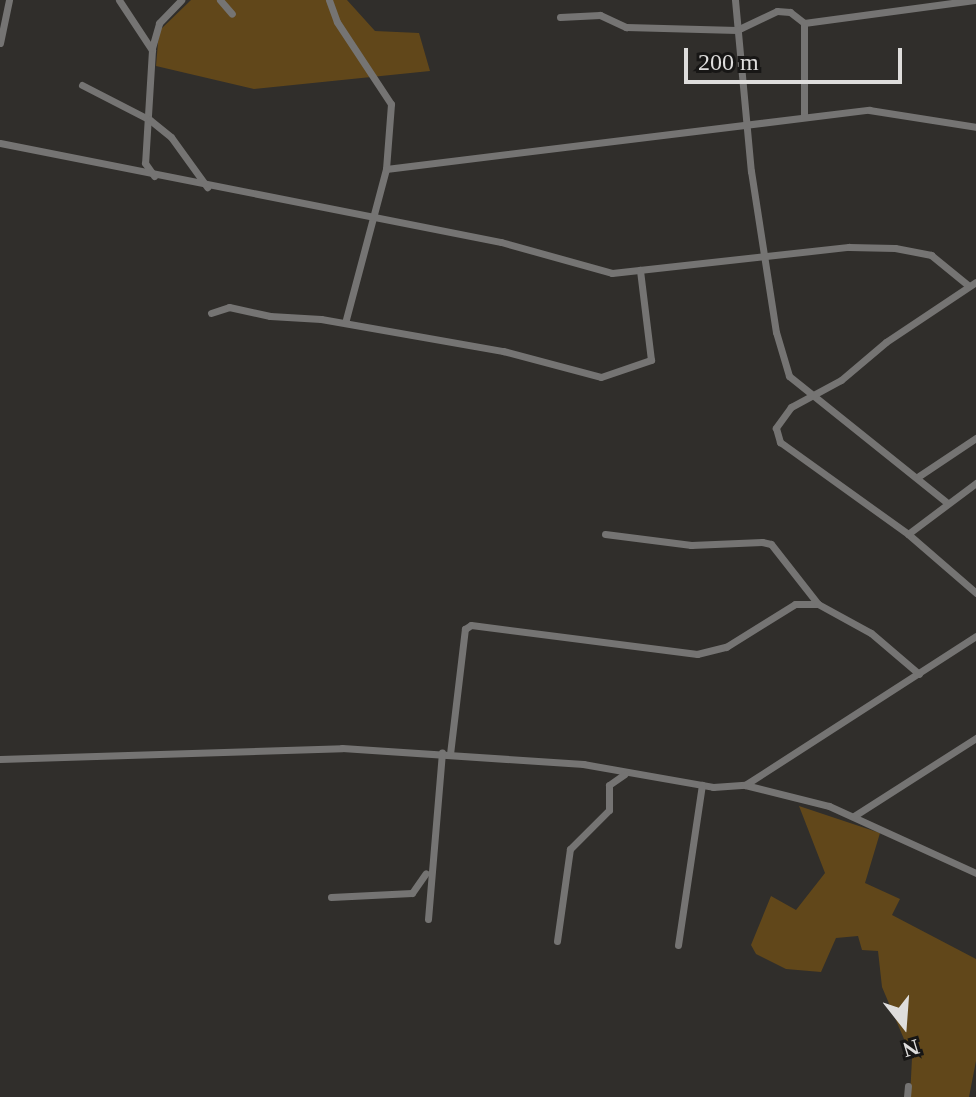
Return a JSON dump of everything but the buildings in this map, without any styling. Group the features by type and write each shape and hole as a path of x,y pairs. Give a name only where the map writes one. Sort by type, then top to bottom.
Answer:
{"street":[{"path":"0,43 9,0"},
{"path":"119,0 152,50"},
{"path":"154,176 145,163 152,50 159,23 181,0"},
{"path":"220,0 232,14"},
{"path":"329,0 337,22 391,104 386,169 345,323"},
{"path":"735,0 751,128 751,171 782,359 797,387 919,476 946,502"},
{"path":"560,17 600,15 626,27 737,30 777,11 790,12 804,23 974,0"},
{"path":"804,23 804,116"},
{"path":"82,85 150,120 171,137 207,187"},
{"path":"386,169 751,128 804,116 869,110 976,127"},
{"path":"0,143 371,220 501,242 612,273 849,247 914,250 931,255 972,284 886,342 841,380 812,395 778,419 780,442 908,534 976,593"},
{"path":"211,313 229,307 345,323 503,351 601,377 651,360 640,270"},
{"path":"919,476 976,438"},
{"path":"908,534 946,502 976,483"},
{"path":"605,534 691,545 771,544 818,604 871,633 919,674"},
{"path":"331,897 412,893 423,883 467,626 697,654 726,647 795,604 818,604"},
{"path":"745,785 976,636"},
{"path":"854,816 976,738"},
{"path":"0,759 342,748 583,764 702,785 745,785 854,816 976,873"},
{"path":"557,941 570,849 609,810 609,785 627,773"},
{"path":"678,945 702,785"},
{"path":"428,863 428,919"},
{"path":"907,1097 908,1086"}],"shaded area":[{"path":"191,0 347,0 375,31 419,33 430,71 254,89 156,66 159,31"},
{"path":"799,806 880,833 865,883 900,899 892,915 976,959 976,1061 969,1097 910,1097 912,1058 882,987 878,951 862,950 858,936 836,938 821,972 786,969 756,954 751,945 771,896 796,910 825,873"}]}
